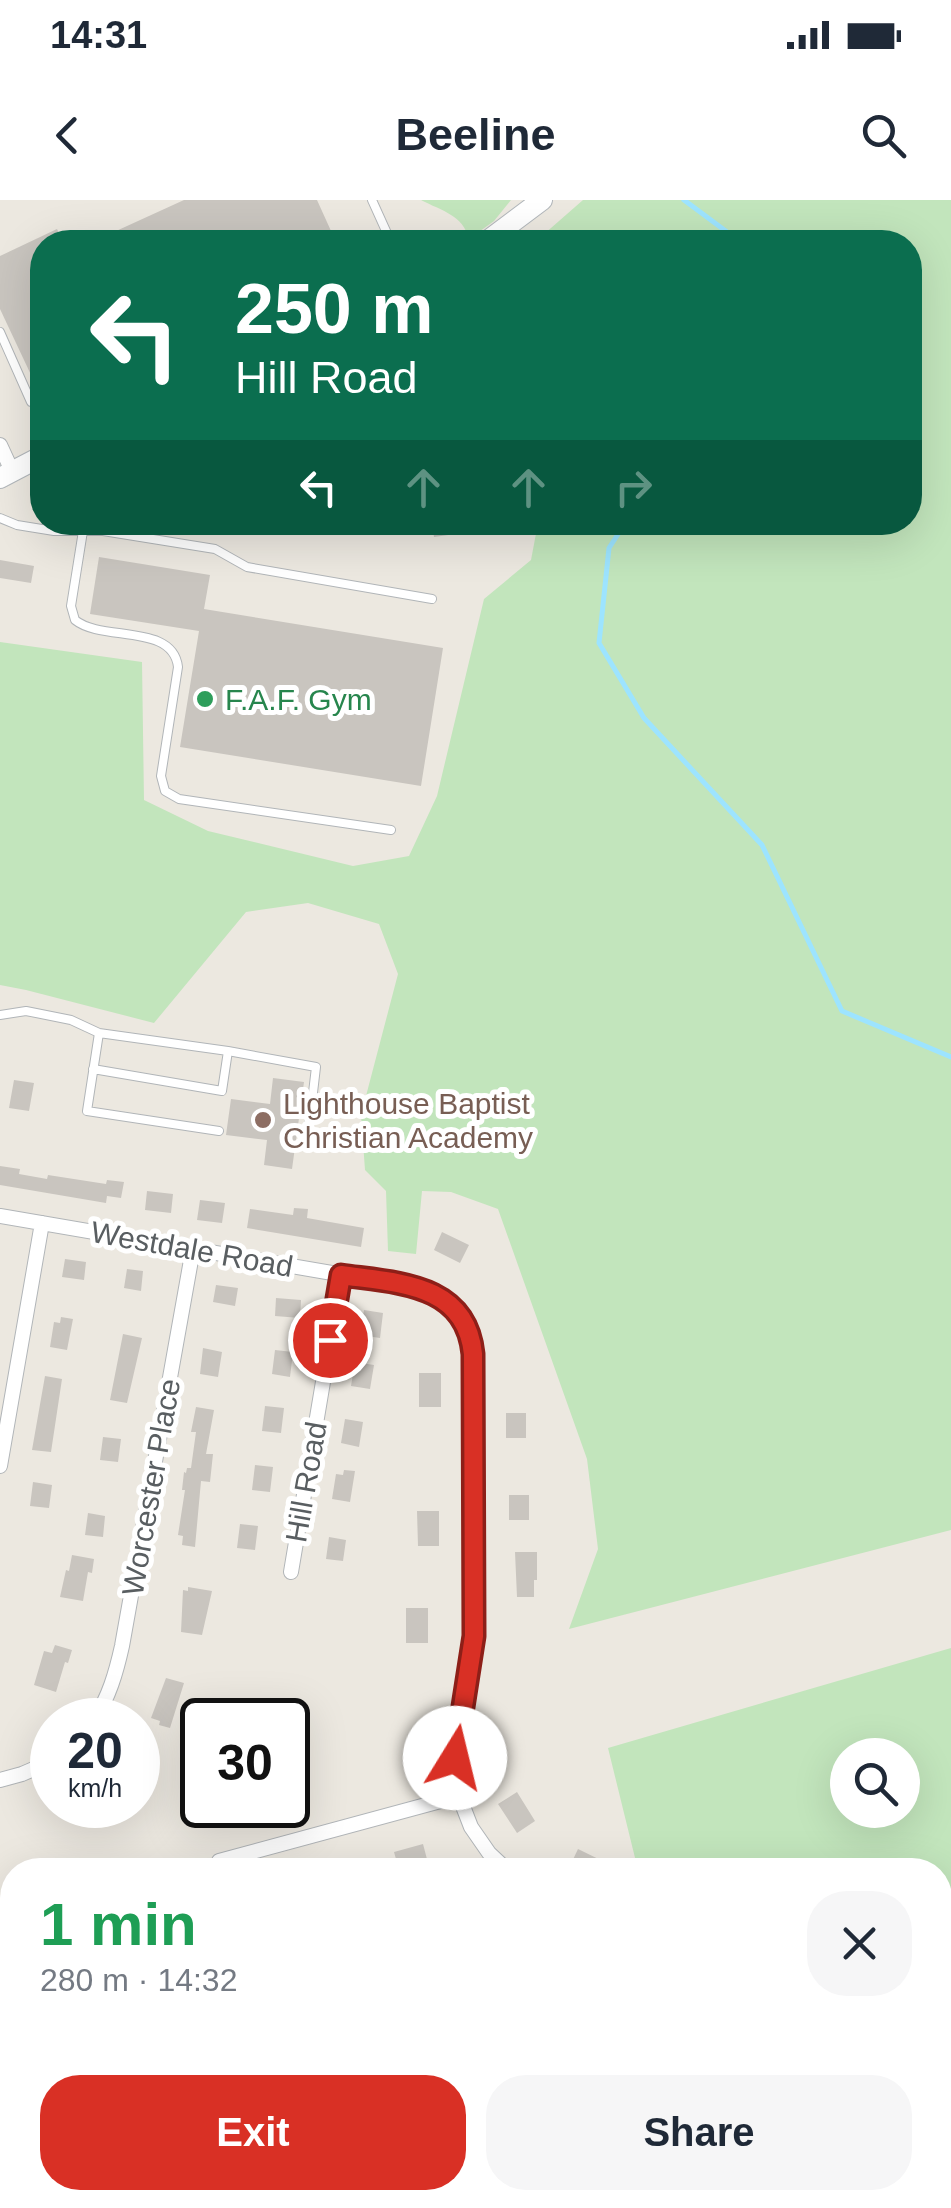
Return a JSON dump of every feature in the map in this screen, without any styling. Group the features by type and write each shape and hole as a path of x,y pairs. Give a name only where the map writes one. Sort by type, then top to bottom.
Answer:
{"main road":[{"path":"502,230 542,200"},
{"path":"6,475 30,462"}],"street":[{"path":"0,445 6,475"},
{"name":"Westdale Road","path":"0,1216 408,1286 439,1296 458,1312 473,1354 474,1636 455,1768 459,1796 471,1827 496,1858"},
{"path":"0,1466 42,1223"},
{"name":"Worcester Place","path":"107,1698 122,1646 193,1249"},
{"name":"Hill Road","path":"291,1572 341,1275"},
{"path":"0,1780 30,1771"},
{"path":"226,1858 459,1796"}],"lane":[{"path":"372,200 386,230"},
{"path":"0,332 30,400"},
{"path":"0,518 30,527"},
{"path":"82,535 72,606 76,620 87,628 161,642 176,656 178,666 161,776 165,791 178,799 391,830"},
{"path":"129,535 215,548 247,567 432,599"},
{"path":"0,1015 26,1011 72,1020 98,1033 316,1067 308,1144"},
{"path":"98,1033 86,1111 219,1131"},
{"path":"93,1070 222,1091 228,1051"}],"green space":[{"path":"421,200 511,200 482,230 465,230 444,211"},
{"path":"583,200 951,200 951,1530 569,1629 598,1549 587,1459 498,1209 451,1192 422,1191 416,1254 388,1251 386,1191 365,1170 361,1115 398,974 379,924 308,903 246,912 154,1023 0,985 0,642 142,662 144,800 208,831 353,866 409,856 437,796 484,599 531,560 536,535 922,535 922,230 549,230"},
{"path":"951,1648 951,1858 635,1858 608,1748"}],"building":[{"path":"184,200 317,200 331,230 118,230"},
{"path":"30,242 30,373 0,309 0,256"},
{"path":"99,557 210,575 204,609 443,648 421,786 180,747 199,631 90,614"},
{"path":"0,560 34,566 31,583 0,578"},
{"name":"Lighthouse Baptist Christian Academy","path":"273,1078 304,1082 292,1169 264,1165 267,1140 226,1135 231,1099 270,1104"},
{"path":"14,1080 34,1083 29,1111 9,1108"},
{"path":"0,1166 47,1179 48,1175 106,1184 107,1180 124,1182 121,1198 107,1196 106,1203 0,1185"},
{"path":"147,1191 173,1194 171,1213 145,1210"},
{"path":"200,1200 225,1203 222,1223 197,1220"},
{"path":"294,1208 308,1209 307,1218 364,1228 361,1247 247,1228 250,1209 293,1215"},
{"path":"442,1232 469,1245 460,1263 434,1250"},
{"path":"65,1259 86,1262 84,1280 62,1277"},
{"path":"127,1269 143,1271 141,1291 124,1288"},
{"path":"216,1285 238,1288 235,1306 213,1302"},
{"path":"276,1298 301,1300 300,1318 275,1316"},
{"path":"364,1310 383,1313 380,1338 360,1335"},
{"path":"61,1317 73,1319 67,1350 50,1347 54,1322 60,1323"},
{"path":"123,1334 142,1338 127,1403 110,1400"},
{"path":"203,1348 222,1352 218,1377 200,1374"},
{"path":"275,1350 293,1352 290,1377 272,1374"},
{"path":"355,1362 374,1365 370,1389 351,1386"},
{"path":"419,1373 441,1373 441,1407 419,1407"},
{"path":"45,1376 62,1379 51,1452 32,1450"},
{"path":"265,1406 284,1408 281,1433 262,1431"},
{"path":"196,1407 214,1410 206,1454 213,1454 210,1482 201,1481 195,1547 182,1545 183,1536 178,1535 184,1472 191,1468"},
{"path":"506,1413 526,1413 526,1438 506,1438"},
{"path":"345,1419 363,1422 359,1447 341,1443"},
{"path":"103,1437 121,1439 118,1462 100,1460"},
{"path":"255,1465 273,1467 270,1492 252,1490"},
{"path":"344,1470 355,1471 350,1502 332,1499 336,1474 343,1475"},
{"path":"33,1482 52,1485 49,1508 30,1506"},
{"path":"509,1495 529,1495 529,1520 509,1520"},
{"path":"417,1511 439,1511 439,1546 418,1546"},
{"path":"88,1513 105,1516 103,1537 85,1535"},
{"path":"240,1524 258,1526 255,1550 237,1548"},
{"path":"329,1537 346,1540 343,1561 326,1559"},
{"path":"515,1552 537,1552 534,1597 517,1597"},
{"path":"72,1555 94,1559 83,1601 60,1597"},
{"path":"188,1587 212,1591 202,1635 181,1632 183,1590 188,1591"},
{"path":"406,1608 428,1608 428,1643 406,1643"},
{"path":"55,1645 72,1650 56,1692 34,1685 44,1651 52,1653"},
{"path":"166,1678 184,1683 170,1728 160,1725 158,1698"},
{"path":"517,1792 535,1821 517,1833 498,1804"},
{"path":"423,1844 427,1858 396,1858 394,1852"},
{"path":"578,1849 596,1858 574,1858"}],"waterway":[{"path":"684,200 724,230"},
{"path":"618,535 609,548 599,643 644,718 762,845 842,1011 951,1057"}],"place":[{"name":"F.A.F. Gym","path":"205,699"},
{"name":"Lighthouse Baptist Christian Academy","path":"263,1120"}],"route":[{"path":"330,1340 341,1275 432,1292 458,1312 468,1329 473,1354 474,1636 455,1758"}]}
